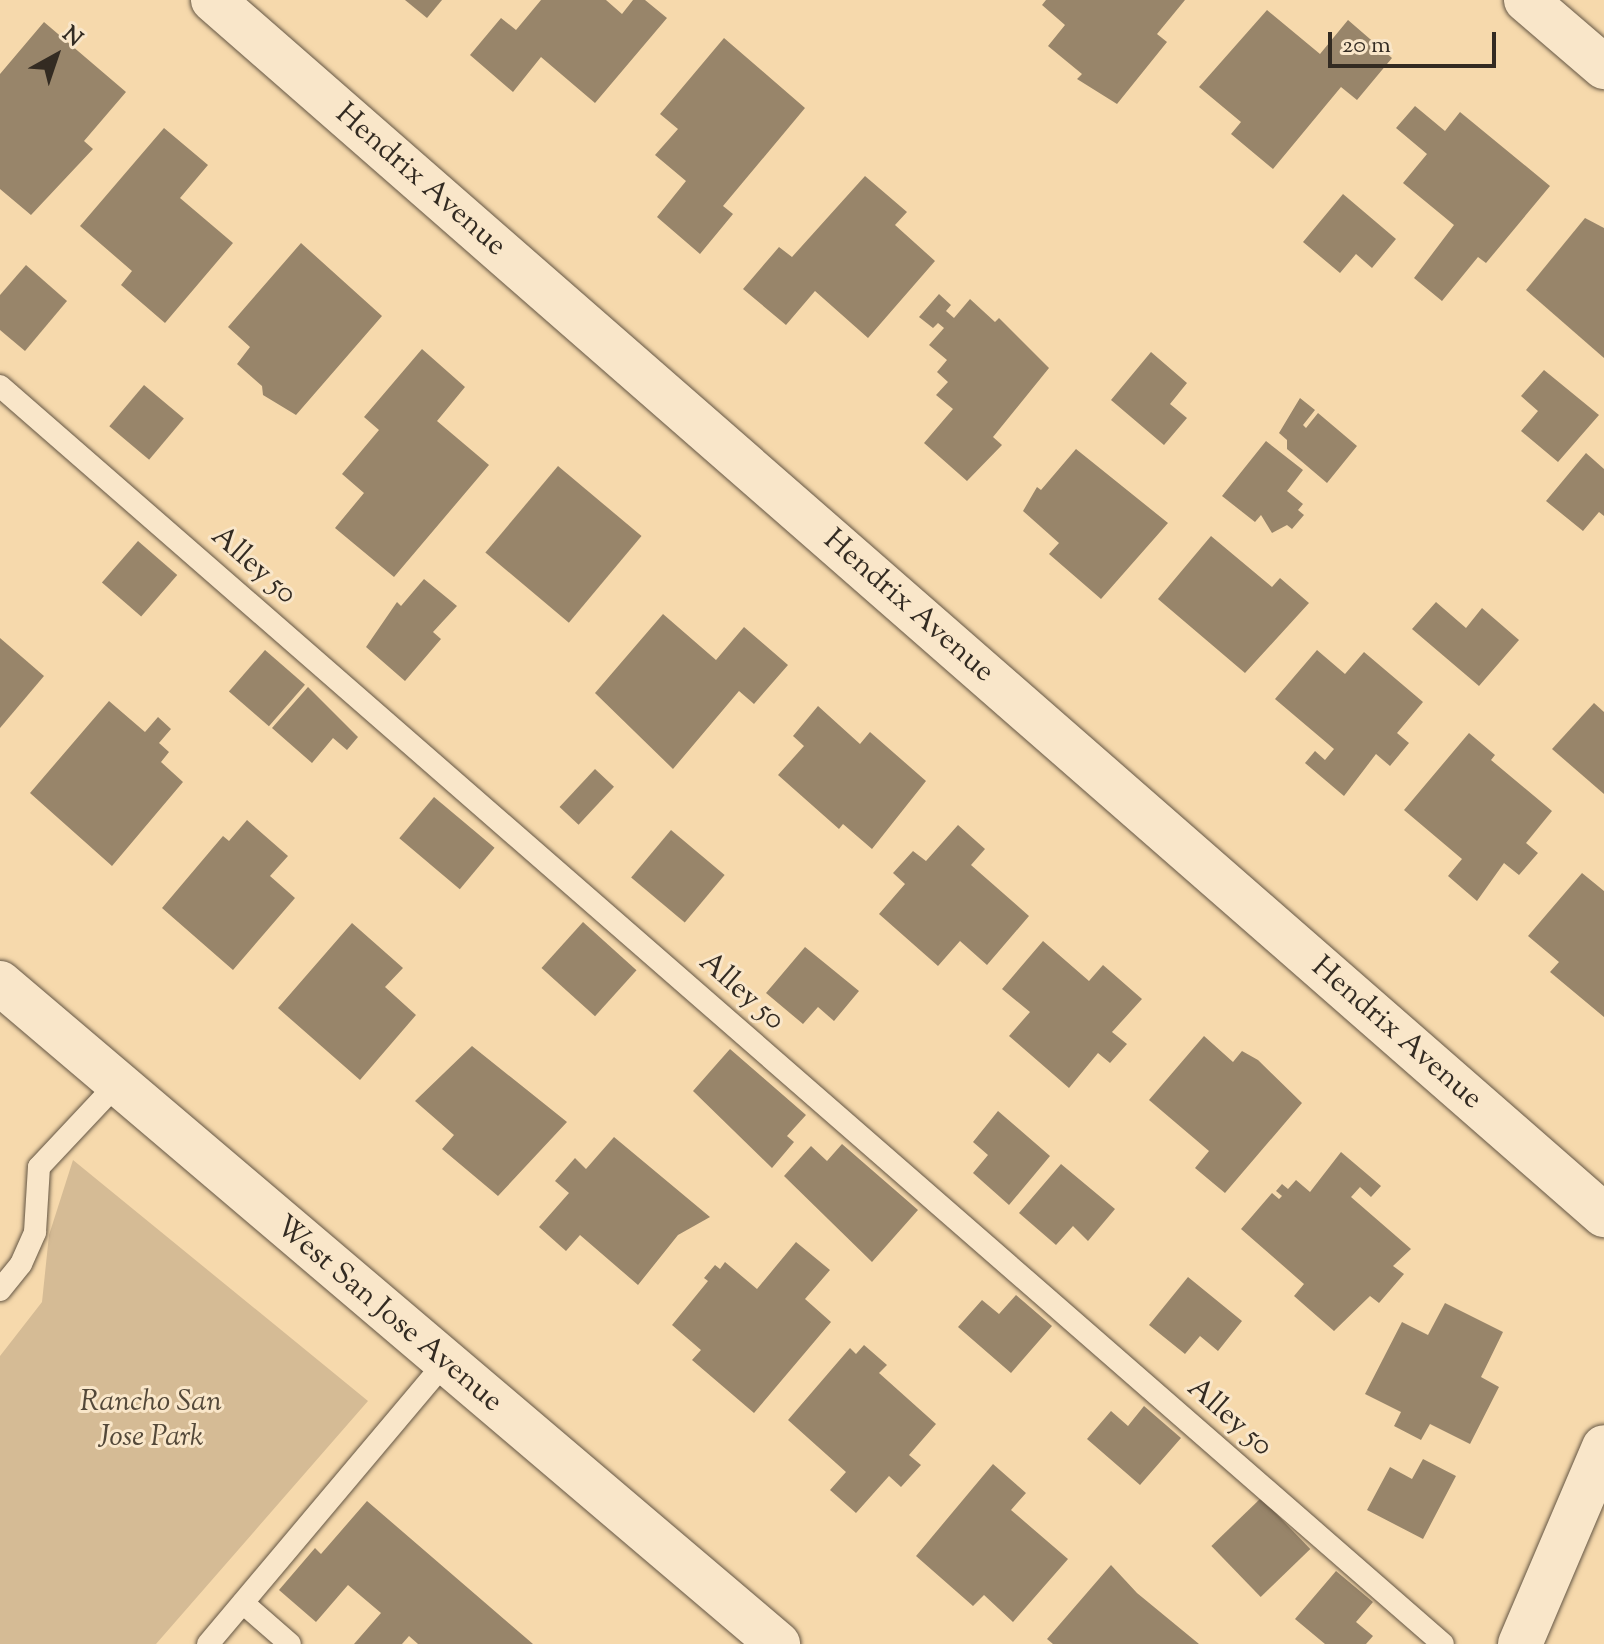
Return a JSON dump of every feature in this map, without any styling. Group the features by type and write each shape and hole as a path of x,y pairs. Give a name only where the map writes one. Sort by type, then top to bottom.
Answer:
{"street":[{"name":"Hendrix Avenue","path":"213,0 1604,1215"},
{"path":"1526,0 1604,67"},
{"name":"West San Jose Avenue","path":"0,983 444,1364 778,1644"},
{"path":"1520,1644 1604,1447"}],"lane":[{"name":"Alley 50","path":"0,386 1443,1644"},
{"path":"0,1290 21,1264 35,1232 33,1198 39,1167 117,1084"},
{"path":"208,1644 444,1364"},
{"path":"243,1603 290,1644"}],"green space":[{"name":"Rancho San Jose Park","path":"73,1160 368,1401 156,1644 0,1644 0,1356 42,1302 49,1235"}],"building":[{"path":"405,0 442,0 427,18"},
{"path":"541,0 606,0 622,14 633,0 645,0 667,18 595,103 541,57 513,92 470,55 501,18 516,30"},
{"path":"1046,0 1185,0 1157,34 1167,42 1117,104 1077,79 1082,74 1048,46 1065,25 1042,5"},
{"path":"1267,10 1320,54 1348,20 1392,58 1357,100 1341,87 1273,169 1231,134 1241,122 1199,87"},
{"path":"44,22 126,92 84,141 93,149 31,215 0,189 0,74"},
{"path":"724,38 805,108 723,206 733,214 700,254 657,217 686,181 655,155 678,129 660,114"},
{"path":"1415,106 1445,131 1460,112 1550,186 1486,263 1478,257 1442,301 1414,278 1454,225 1403,183 1427,154 1396,128"},
{"path":"164,128 208,165 180,198 233,243 165,323 121,285 132,271 80,226"},
{"path":"865,176 907,212 895,225 935,261 868,338 815,291 786,325 743,289 779,247 792,257"},
{"path":"1343,194 1396,239 1372,268 1356,254 1340,273 1303,242"},
{"path":"1585,218 1604,228 1604,358 1526,290"},
{"path":"301,243 382,316 296,415 263,395 262,386 237,364 250,347 228,327"},
{"path":"26,265 67,301 25,351 0,330 0,295"},
{"path":"939,294 951,305 946,311 954,318 970,299 995,322 999,318 1049,368 993,437 1002,445 967,481 924,443 953,409 936,395 948,382 937,372 947,360 929,345 944,328 938,323 933,328 919,317"},
{"path":"422,349 465,387 437,421 489,465 394,577 335,528 364,493 342,474 379,430 364,417"},
{"path":"1151,352 1187,383 1170,404 1187,418 1164,445 1111,400"},
{"path":"1544,370 1599,415 1558,462 1521,431 1538,411 1521,396"},
{"path":"144,385 184,418 149,460 109,426"},
{"path":"1300,398 1315,410 1303,425 1306,428 1318,413 1357,446 1327,483 1287,449 1287,440 1279,433"},
{"path":"1266,441 1303,470 1287,491 1303,504 1298,510 1304,515 1292,529 1287,525 1272,533 1261,515 1255,522 1222,496"},
{"path":"1076,449 1168,523 1101,599 1049,554 1059,543 1023,511 1037,487 1041,490"},
{"path":"1586,453 1604,469 1604,516 1599,512 1583,531 1546,501"},
{"path":"558,466 641,536 569,623 485,553"},
{"path":"1211,536 1272,587 1280,578 1309,603 1245,673 1158,599"},
{"path":"138,541 177,575 141,617 102,583"},
{"path":"424,579 457,606 433,632 441,639 405,681 366,647 397,602 401,606"},
{"path":"1436,602 1466,628 1482,608 1519,640 1479,686 1412,629"},
{"path":"663,614 716,660 744,627 788,665 754,704 739,691 673,769 595,693"},
{"path":"0,638 44,676 0,728"},
{"path":"265,650 305,685 269,726 229,692"},
{"path":"1317,650 1345,674 1364,652 1423,702 1397,733 1409,743 1390,766 1376,754 1344,796 1305,763 1315,751 1325,760 1334,749 1275,699"},
{"path":"308,687 358,737 347,750 333,738 312,763 272,728"},
{"path":"109,701 145,732 158,717 171,729 159,743 169,752 161,762 183,782 112,866 30,793"},
{"path":"1594,703 1604,712 1604,794 1552,749"},
{"path":"818,706 860,744 870,732 926,781 872,849 843,824 839,829 778,775 804,746 793,736"},
{"path":"1469,733 1495,755 1491,760 1552,811 1526,843 1538,853 1519,875 1504,863 1477,901 1448,876 1462,859 1404,810"},
{"path":"595,769 614,787 579,825 560,807"},
{"path":"434,797 495,848 460,889 399,838"},
{"path":"247,820 288,856 270,876 295,898 233,970 162,908 223,836 229,841"},
{"path":"958,825 985,849 971,865 1029,916 987,965 960,941 938,966 879,914 905,884 893,873 913,851 926,861"},
{"path":"671,830 725,875 685,922 631,877"},
{"path":"1582,873 1604,891 1604,1017 1550,972 1559,962 1528,936"},
{"path":"583,922 637,970 595,1016 542,968"},
{"path":"352,923 403,968 385,987 416,1015 360,1080 278,1008"},
{"path":"1043,941 1089,981 1103,965 1142,999 1112,1032 1127,1044 1110,1063 1098,1053 1069,1088 1009,1036 1030,1012 1002,989"},
{"path":"805,947 859,991 834,1021 818,1007 803,1024 766,993"},
{"path":"1204,1036 1233,1062 1242,1051 1258,1060 1302,1103 1225,1193 1195,1168 1209,1151 1149,1100"},
{"path":"472,1046 567,1122 498,1196 442,1149 454,1135 415,1101"},
{"path":"730,1049 806,1115 787,1136 794,1142 772,1168 693,1091"},
{"path":"998,1111 1050,1156 1009,1205 973,1173 988,1155 973,1142"},
{"path":"614,1137 710,1217 678,1235 638,1285 580,1235 566,1251 539,1227 569,1193 555,1181 575,1158 586,1169"},
{"path":"842,1144 918,1210 872,1262 784,1176 811,1146 827,1161"},
{"path":"1341,1152 1381,1186 1371,1197 1360,1187 1351,1197 1411,1249 1393,1266 1404,1274 1379,1303 1370,1296 1334,1331 1294,1296 1304,1284 1241,1229 1272,1193 1279,1199 1282,1196 1276,1191 1282,1184 1288,1189 1296,1180 1310,1192"},
{"path":"1061,1164 1115,1209 1088,1241 1073,1226 1056,1245 1019,1213"},
{"path":"796,1242 830,1270 805,1299 831,1322 754,1413 692,1360 701,1350 672,1325 708,1281 704,1278 715,1265 720,1269 725,1262 757,1289"},
{"path":"1188,1277 1242,1321 1218,1351 1200,1336 1185,1354 1149,1325"},
{"path":"1016,1295 1052,1326 1011,1373 958,1327 982,1300 999,1314"},
{"path":"1445,1303 1503,1332 1481,1377 1499,1387 1470,1444 1430,1424 1421,1440 1394,1426 1401,1412 1365,1394 1402,1322 1428,1335"},
{"path":"864,1345 887,1365 879,1373 936,1424 909,1455 921,1465 901,1487 889,1476 856,1513 830,1490 846,1472 788,1420 850,1348 856,1354"},
{"path":"1144,1406 1181,1438 1140,1485 1087,1439 1111,1411 1128,1426"},
{"path":"1423,1459 1456,1476 1423,1539 1367,1510 1390,1467 1412,1479"},
{"path":"993,1464 1026,1493 1011,1510 1068,1559 1013,1622 984,1595 973,1606 916,1556"},
{"path":"1261,1498 1310,1549 1261,1597 1211,1546"},
{"path":"367,1501 533,1644 418,1644 409,1636 402,1644 354,1644 381,1613 348,1585 316,1622 279,1590 315,1548 321,1554"},
{"path":"1111,1565 1137,1593 1199,1644 1053,1644 1047,1639"},
{"path":"1336,1571 1373,1602 1356,1622 1373,1636 1366,1644 1325,1644 1295,1619"}]}
